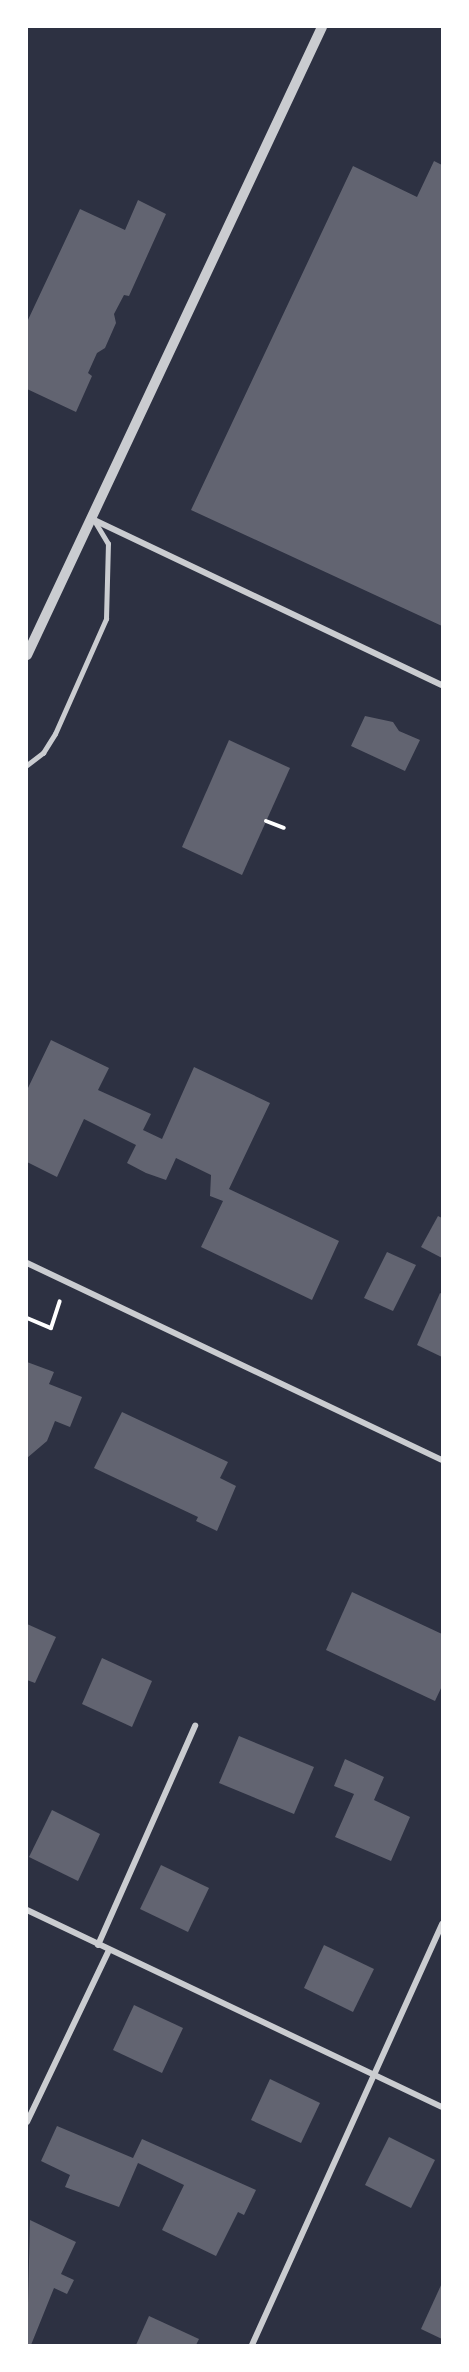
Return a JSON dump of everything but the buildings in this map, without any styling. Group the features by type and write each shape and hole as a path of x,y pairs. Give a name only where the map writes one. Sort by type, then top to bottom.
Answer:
{"street":[{"path":"27,655 93,519 322,27"},
{"path":"93,519 442,685"},
{"path":"27,1263 442,1460"},
{"path":"99,1945 195,1726"},
{"path":"27,1910 442,2107"},
{"path":"252,2345 442,1924"},
{"path":"27,2122 109,1950"}],"lane":[{"path":"27,765 42,753 55,734 106,618 108,544 93,519"}],"path":[{"path":"266,821 284,828"},
{"path":"27,1318 51,1328 60,1300"}]}
